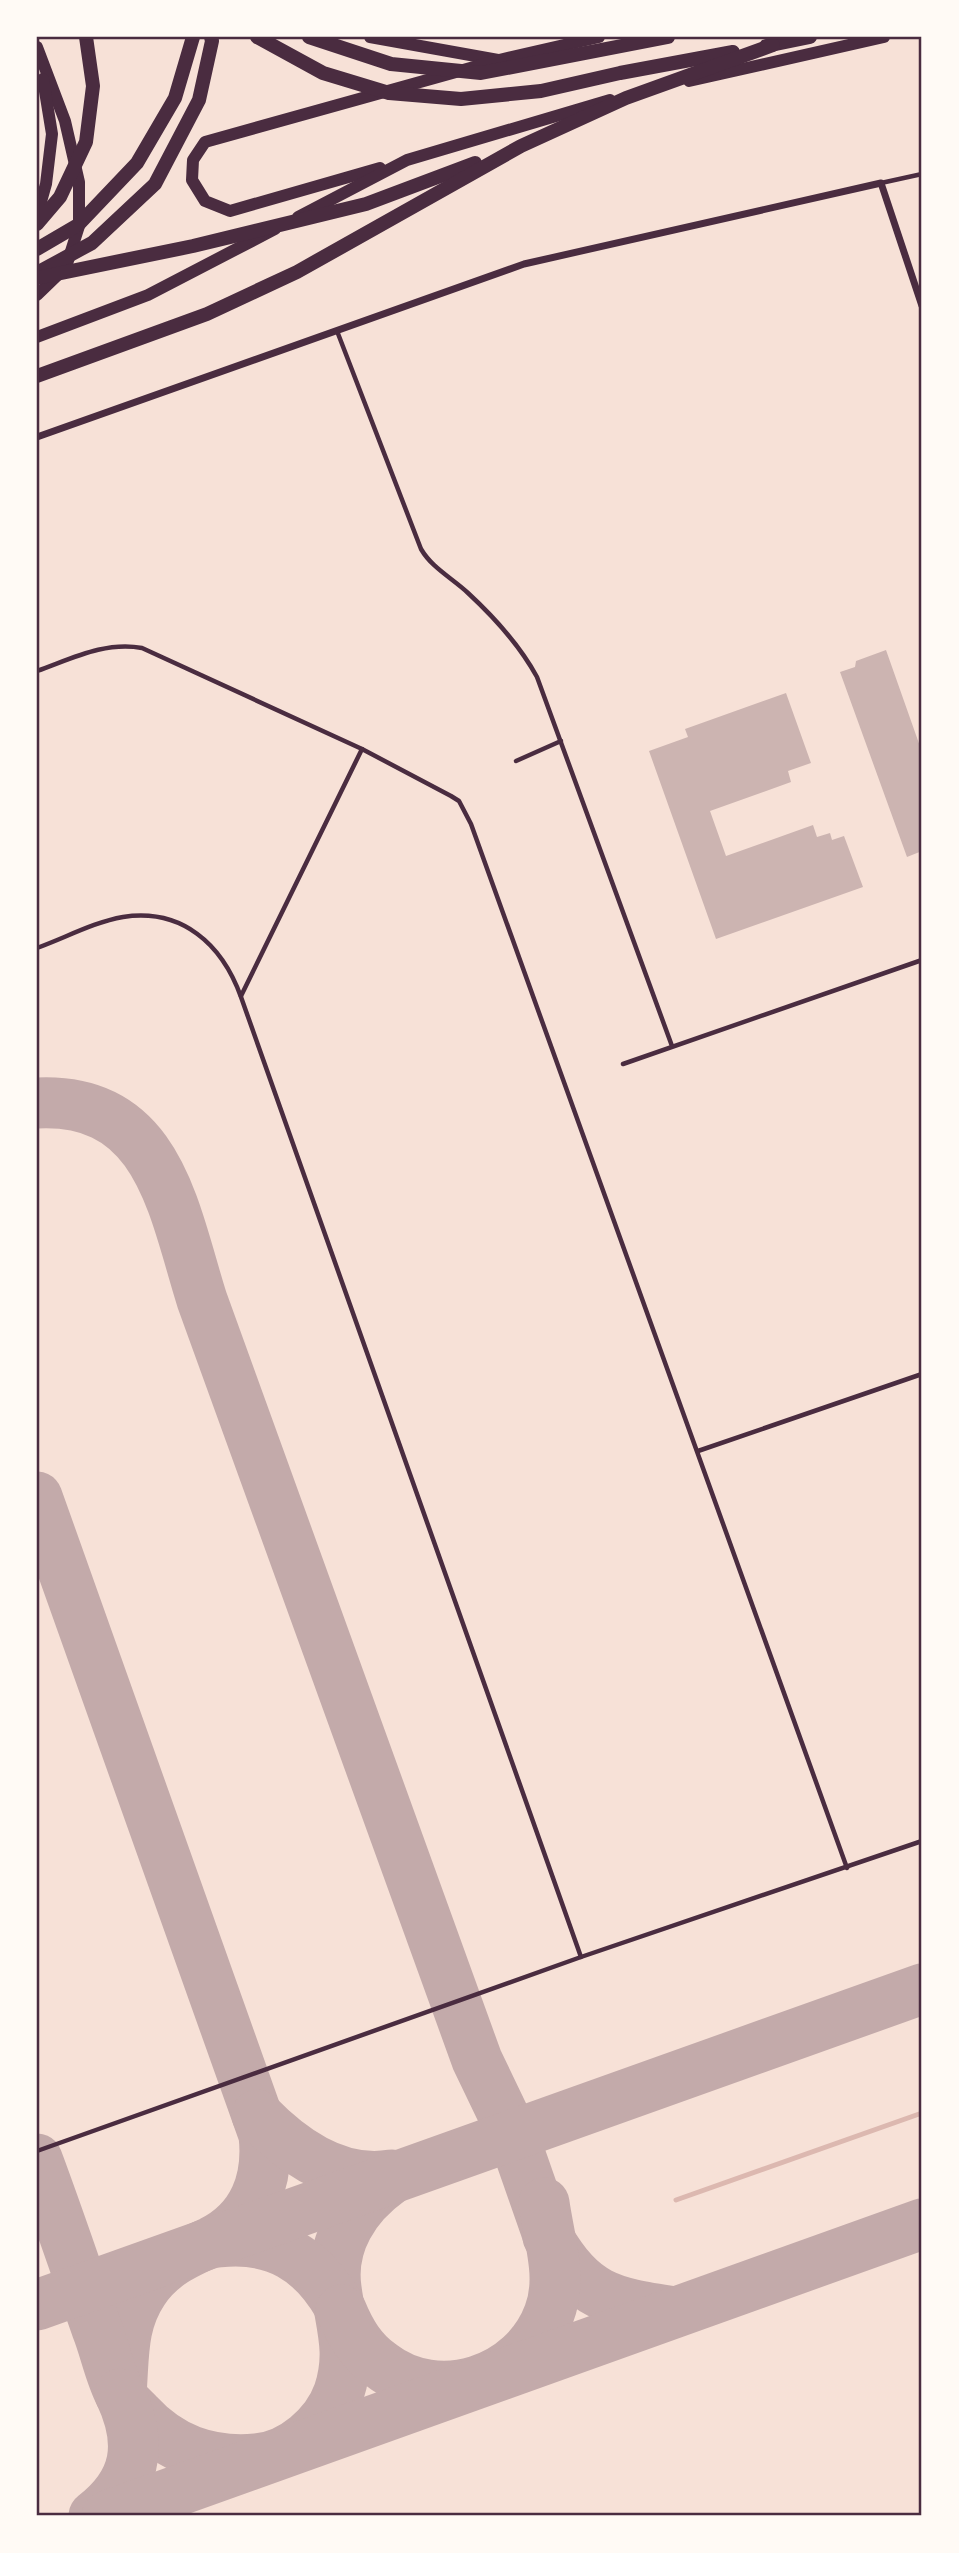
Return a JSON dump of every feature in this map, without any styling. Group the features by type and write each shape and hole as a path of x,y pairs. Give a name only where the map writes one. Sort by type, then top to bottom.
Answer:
{"highway":[{"path":"37,223 60,197 86,142 93,86 86,37"},
{"path":"37,249 78,225 137,163 175,99 193,37"},
{"path":"37,275 92,243 155,184 199,100 211,37"},
{"path":"257,37 323,73 389,93 461,99 541,91 810,37"},
{"path":"309,37 391,64 481,73 668,37"},
{"path":"37,275 181,249 366,204 521,146 626,98 773,45"},
{"path":"37,376 206,314 298,272 521,146"}],"main road":[{"path":"370,37 499,61"},
{"path":"599,37 499,61 205,142 192,160 192,180 205,201 230,211 626,95 884,37"},
{"path":"37,216 46,184 52,134 38,51"},
{"path":"37,295 65,267 79,226 79,182 65,121 38,51"},
{"path":"37,337 148,295 407,160"}],"street":[{"path":"37,437 524,264 881,183 922,306"}],"lane":[{"path":"881,183 922,174"},
{"path":"337,330 415,538 426,557 490,614 521,649 537,677 672,1046"},
{"path":"37,671 105,647 142,648 362,749 459,801 466,812 847,1868"},
{"path":"516,761 561,741"},
{"path":"241,996 362,749"},
{"path":"37,948 121,918 137,916 165,918 191,929 209,943 224,960 241,996 581,1957"},
{"path":"623,1064 922,960"},
{"path":"698,1451 922,1374"},
{"path":"37,2151 581,1957 922,1841"}],"building":[{"path":"886,650 922,752 922,851 907,857 840,672 855,667 856,661"},
{"path":"786,693 811,763 788,771 791,782 710,811 726,856 813,825 817,837 830,833 832,840 844,836 863,887 716,939 649,751 688,737 685,729"}],"waterway":[{"path":"676,2200 922,2113"}],"taxiway":[{"path":"37,1103 78,1106 110,1118 135,1138 154,1165 169,1196 202,1300 477,2060 513,2135 549,2238"},
{"path":"37,1497 264,2135 261,2183 248,2211 226,2233 165,2267 150,2282 136,2303 127,2328 121,2394"},
{"path":"37,2305 922,1989"},
{"path":"257,2115 285,2141 318,2162 353,2174 392,2175"},
{"path":"37,2159 113,2379 122,2397 150,2426 177,2445 222,2459 256,2459 282,2452 307,2437 333,2405 339,2392 345,2364 343,2327 336,2288 337,2256 341,2241 356,2213 390,2180"},
{"path":"341,2310 352,2333 368,2354 404,2378 428,2385 453,2386 477,2381 500,2371 520,2356 537,2337 553,2300 554,2259 544,2203"},
{"path":"107,2516 922,2224"},
{"path":"548,2237 573,2273 600,2293 615,2300 675,2312"},
{"path":"219,2242 258,2243 290,2254 317,2275 339,2306"},
{"path":"94,2516 120,2489 132,2461 132,2429 120,2394"}]}
